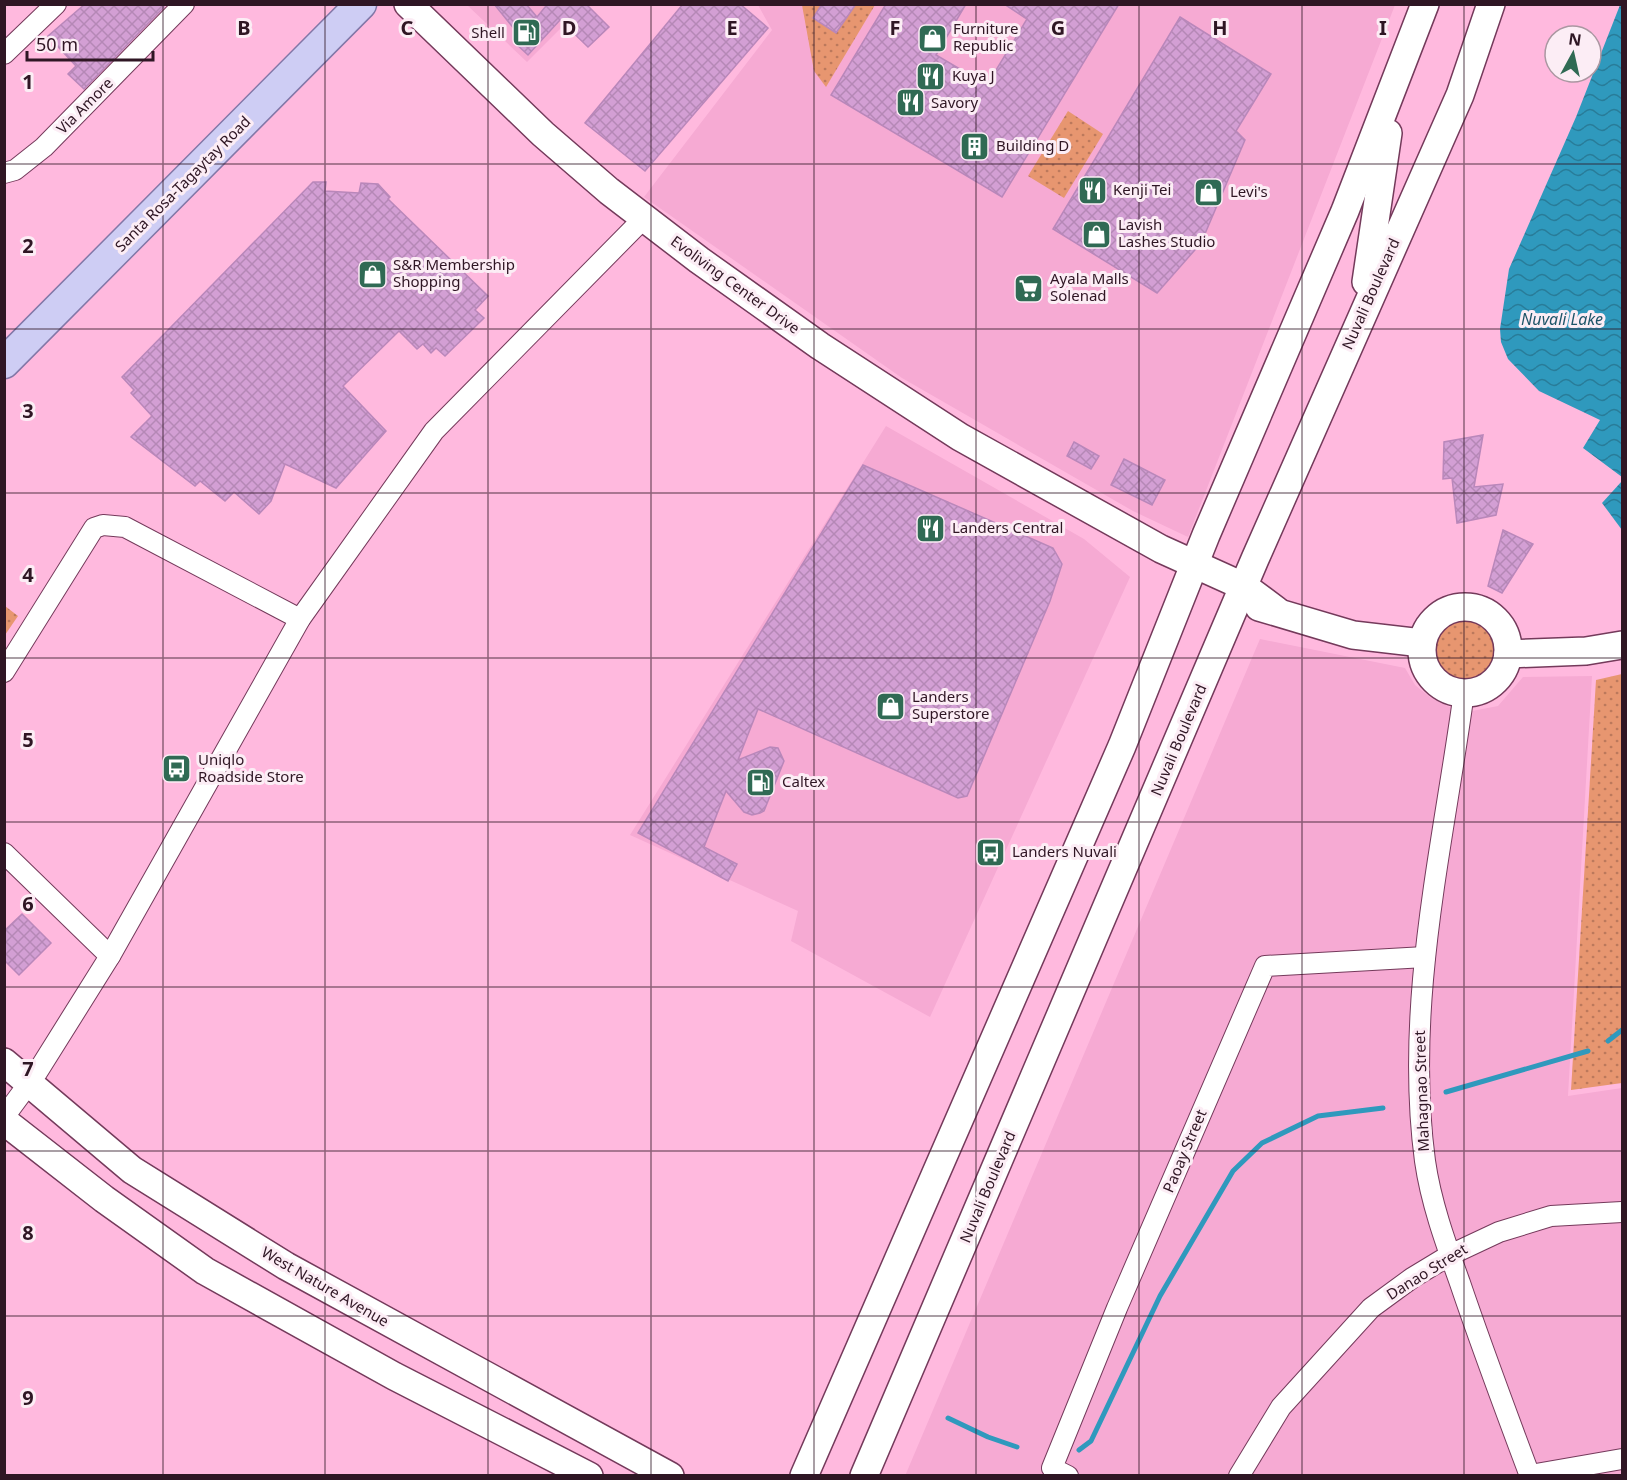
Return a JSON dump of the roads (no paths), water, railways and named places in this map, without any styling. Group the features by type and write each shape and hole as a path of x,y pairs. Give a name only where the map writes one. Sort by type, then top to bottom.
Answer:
{"main road":[{"name":"Santa Rosa-Tagaytay Road","path":"4,363 361,4"},
{"name":"Evoliving Center Drive","path":"408,4 543,134 643,219 820,346 932,421 1100,514 1191,572 1241,595 1276,610 1353,635 1422,643"},
{"path":"804,1476 1122,746 1191,572 1394,91 1425,4"},
{"name":"Nuvali Boulevard","path":"864,1476 1362,313 1460,95 1491,4"},
{"path":"1362,313 1394,91"},
{"path":"1467,607 1485,612 1500,624 1508,643 1508,654 1505,664 1493,683 1473,692 1448,690 1435,682 1426,670 1421,657 1426,628 1436,617 1449,609 1467,607"},
{"path":"1508,654 1576,651 1623,645"},
{"name":"West Nature Avenue","path":"4,1062 28,1085 132,1170 286,1266 670,1476"},
{"path":"4,1119 104,1199 205,1271 394,1376 590,1476"}],"street":[{"path":"4,54 56,4"},
{"name":"Via Amore","path":"4,174 15,170 44,147 184,4"},
{"path":"4,1119 110,956 300,620 434,431 643,219"},
{"path":"4,672 94,528 103,525 125,527 300,620"},
{"name":"Mahagnao Street","path":"1464,692 1425,957 1419,1025 1419,1100 1425,1162 1433,1202 1489,1368 1530,1475"},
{"path":"4,853 110,956"},
{"name":"Paoay Street","path":"1068,1476 1052,1468 1117,1308 1265,966 1425,957"},
{"name":"Danao Street","path":"1239,1476 1281,1407 1371,1308 1412,1278 1450,1255 1499,1232 1551,1216 1623,1212"},
{"path":"1530,1475 1623,1459"}],"water":[{"name":"Nuvali Lake","path":"1620,5 1622,5 1622,477 1583,448 1600,420 1539,391 1508,359 1501,342 1500,329 1509,269 1589,84 1603,84 1603,48"},
{"path":"1622,481 1622,530 1602,503"}],"waterway":[{"path":"1608,1041 1622,1030"},
{"path":"1446,1092 1588,1051"},
{"path":"1079,1450 1091,1441 1160,1296 1233,1171 1262,1143 1318,1116 1383,1108"},
{"path":"948,1418 988,1437 1017,1447"}],"place":[{"name":"Shell","path":"526,33"},
{"name":"Furniture Republic","path":"932,38"},
{"name":"Kuya J","path":"931,76"},
{"name":"Savory","path":"910,103"},
{"name":"Building D","path":"975,146"},
{"name":"Kenji Tei","path":"1092,190"},
{"name":"Levi's","path":"1209,192"},
{"name":"Lavish Lashes Studio","path":"1097,234"},
{"name":"S&R Membership Shopping","path":"372,274"},
{"name":"Ayala Malls Solenad","path":"1029,288"},
{"name":"Landers Central","path":"931,528"},
{"name":"Landers Superstore","path":"891,706"},
{"name":"Uniqlo Roadside Store","path":"177,769"},
{"name":"Caltex","path":"761,782"},
{"name":"Landers Nuvali","path":"991,852"}]}
